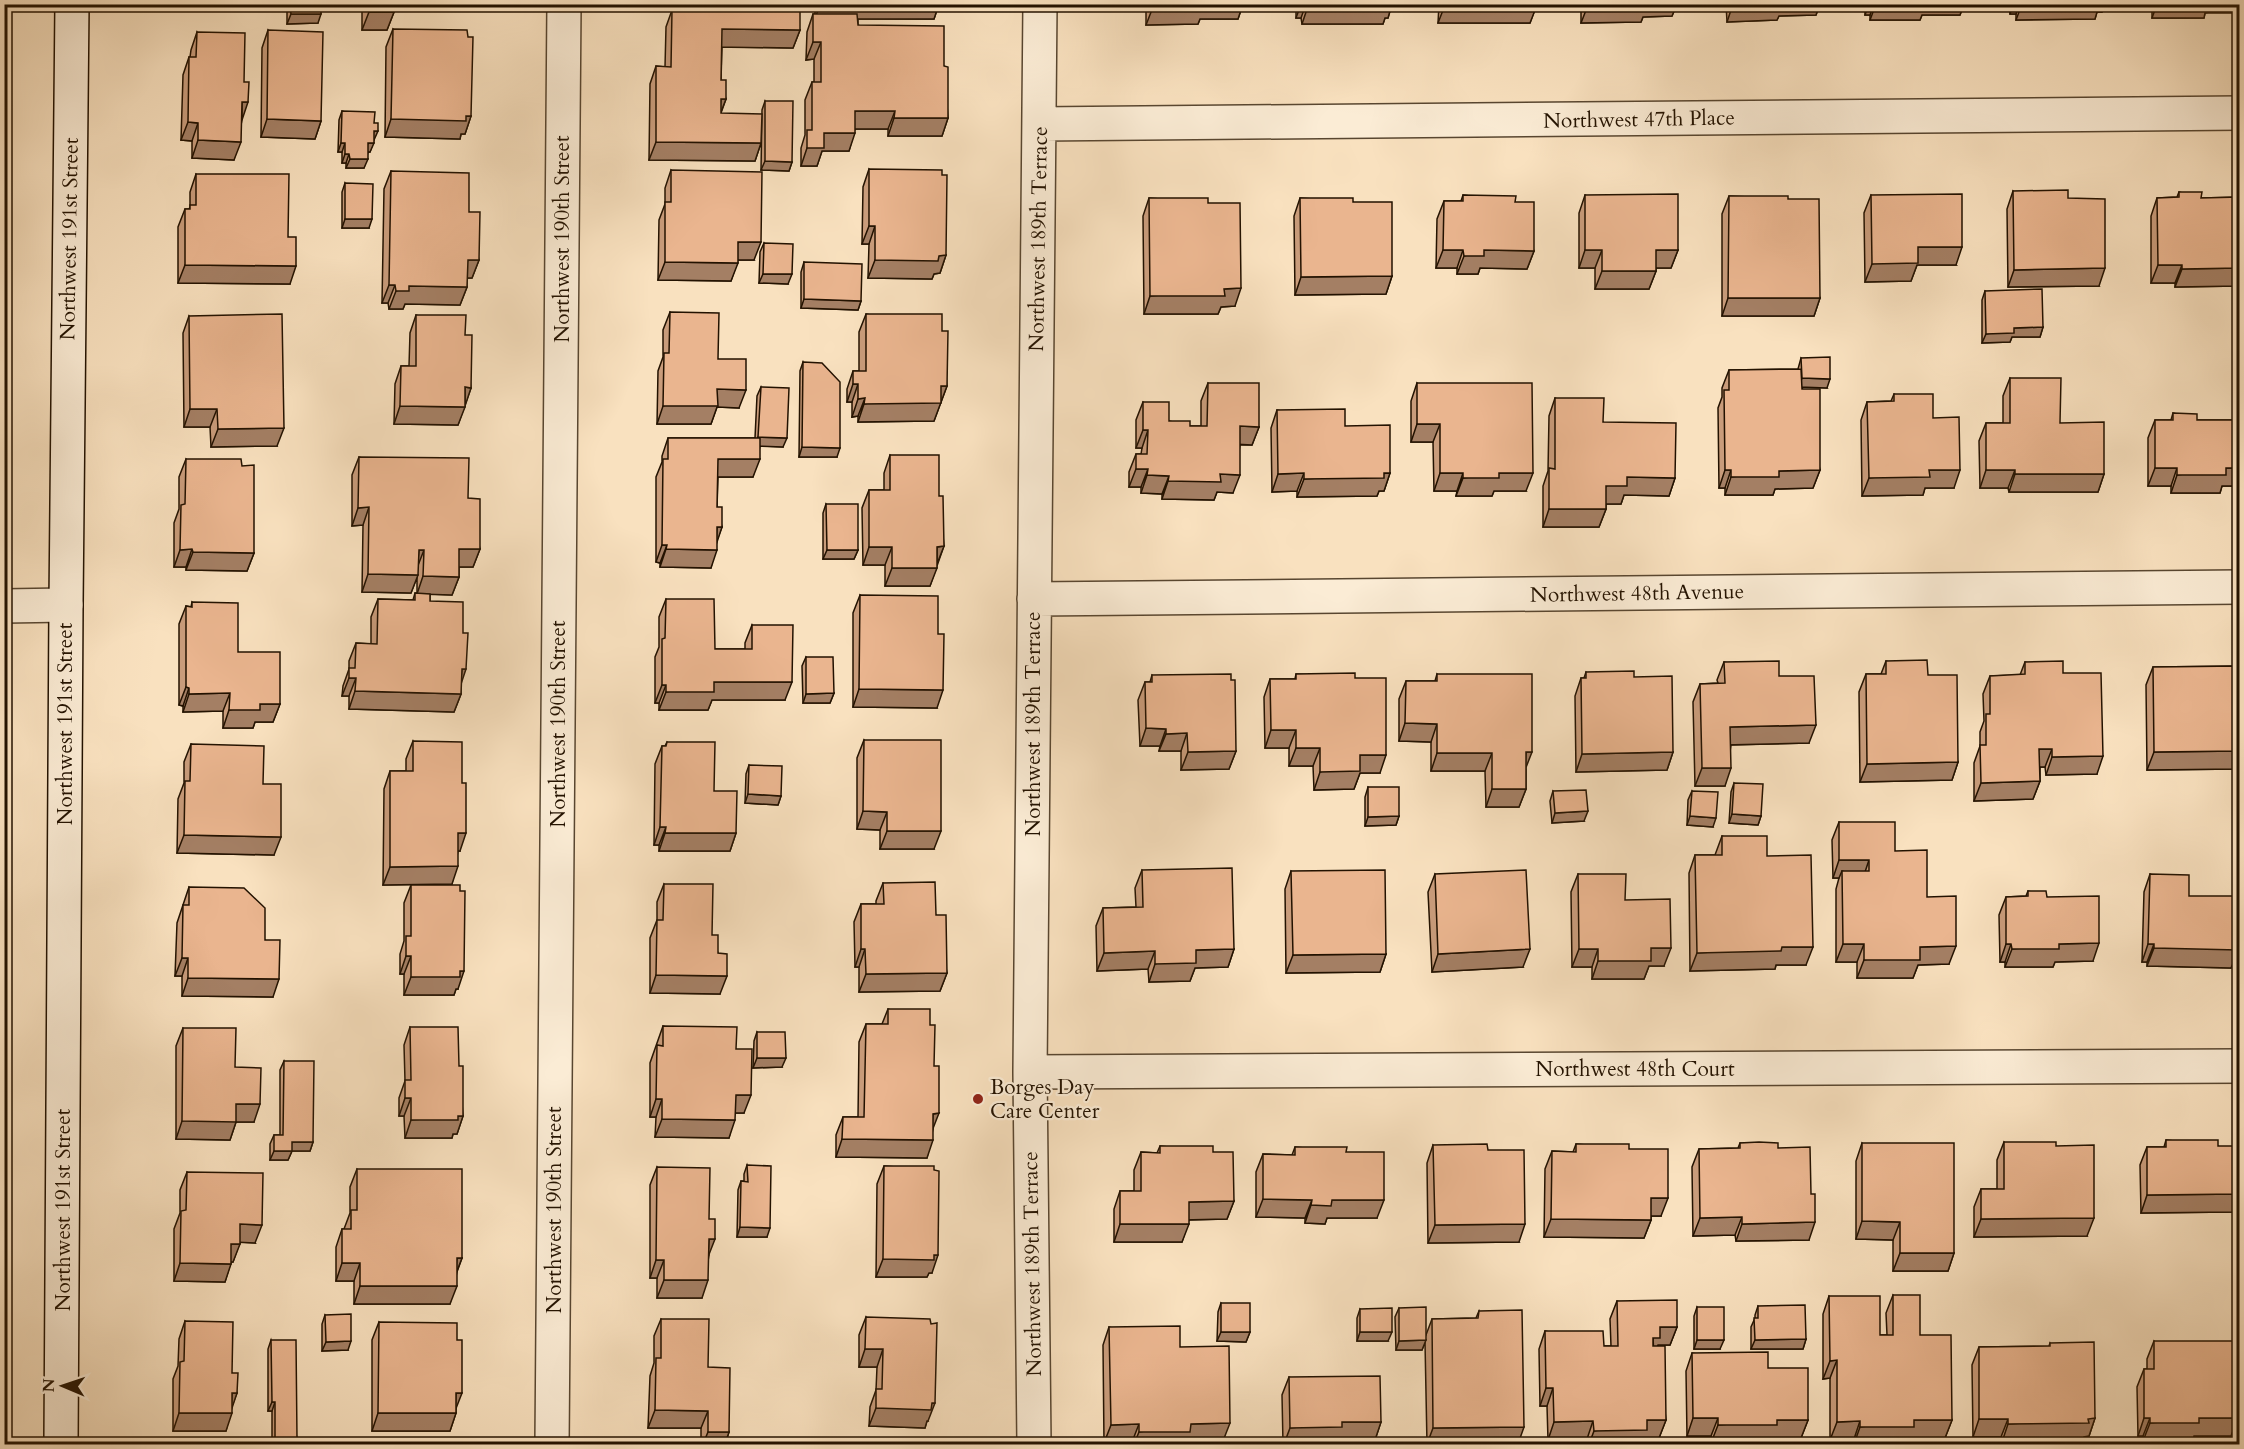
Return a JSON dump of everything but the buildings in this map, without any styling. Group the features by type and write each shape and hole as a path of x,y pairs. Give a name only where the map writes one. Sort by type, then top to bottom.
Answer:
{"street":[{"name":"Northwest 191st Street","path":"62,1444 66,605 72,4"},
{"name":"Northwest 190th Street","path":"552,1444 564,4"},
{"name":"Northwest 189th Terrace","path":"1034,1444 1030,1072 1040,4"},
{"name":"Northwest 47th Place","path":"1039,124 2240,113"},
{"name":"Northwest 48th Avenue","path":"1034,599 2240,587"},
{"path":"4,606 66,605"},
{"name":"Northwest 48th Court","path":"1030,1072 2240,1066"}],"place":[{"name":"Borges Day Care Center","path":"978,1099"}]}
